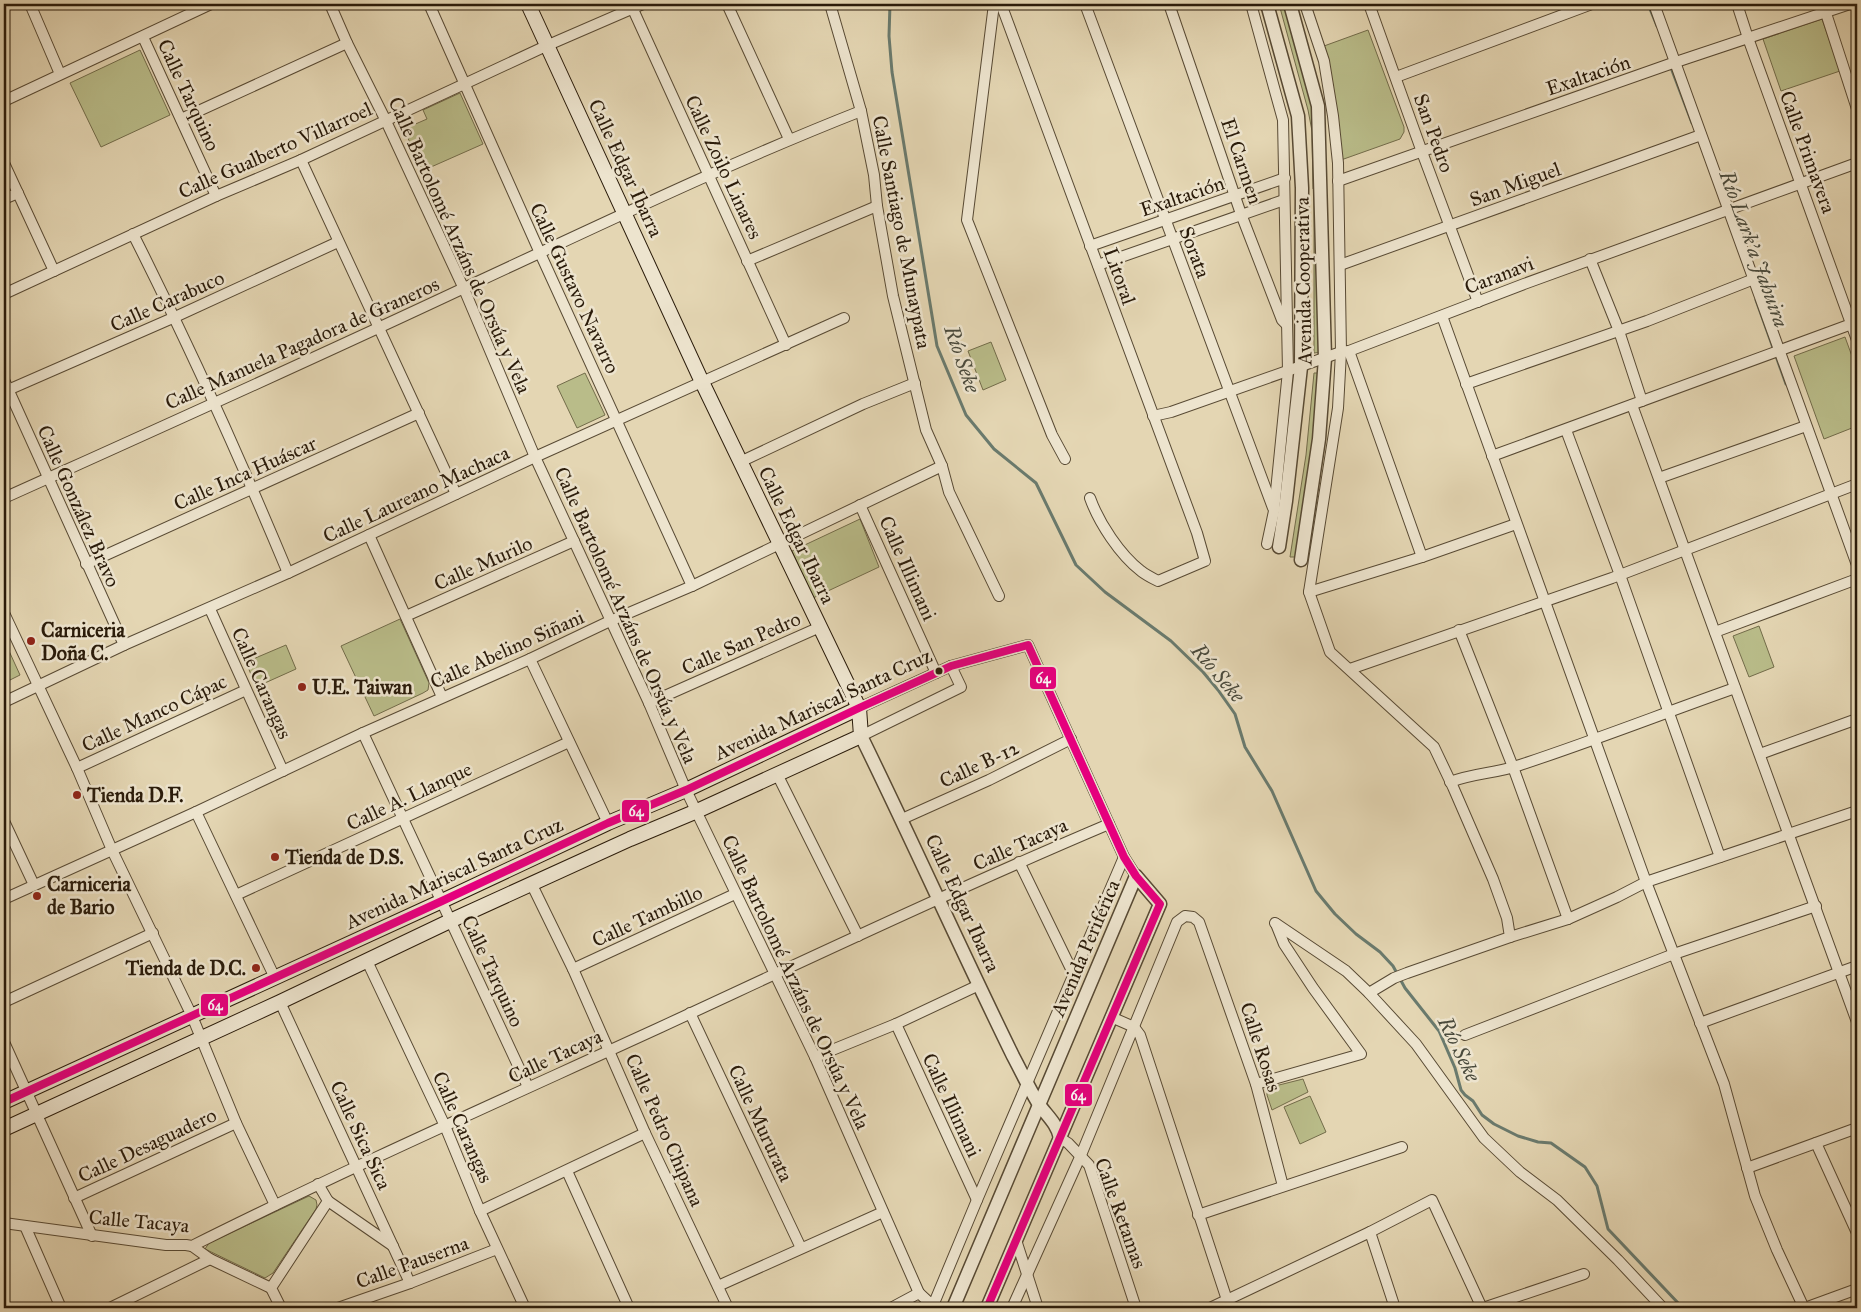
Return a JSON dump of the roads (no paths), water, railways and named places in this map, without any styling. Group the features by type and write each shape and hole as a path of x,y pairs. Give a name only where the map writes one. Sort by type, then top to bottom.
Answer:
{"main road":[{"name":"Calle Edgar Ibarra","path":"528,4 702,382 859,708 861,736"},
{"name":"Avenida Mariscal Santa Cruz","path":"4,1102 442,902 608,823 686,790 859,708"},
{"name":"Avenida Mariscal Santa Cruz","path":"4,1129 280,1002 450,921 861,736"}],"street":[{"path":"30,4 60,74"},
{"path":"4,101 211,4"},
{"name":"Calle Bartolomé Arzáns de Orsúa y Vela","path":"330,4 464,289 535,457 649,703 686,790 814,1057 920,1293"},
{"name":"Calle Gustavo Navarro","path":"429,4 692,586"},
{"name":"Calle Gualberto Villarroel","path":"4,294 216,196 301,160 631,6 643,4"},
{"path":"727,4 790,139"},
{"name":"Calle Santiago de Munaypata","path":"830,4 861,110 874,175 893,296 926,430 942,466 949,492 998,596"},
{"path":"994,4 967,220 1052,435 1065,459"},
{"name":"Litoral","path":"1001,4 1197,533 1205,561 1158,581 1141,572 1124,554 1096,515 1090,498"},
{"name":"Sorata","path":"1085,4 1274,511"},
{"name":"El Carmen","path":"1169,4 1235,196 1282,320 1284,324 1288,325"},
{"path":"1251,4 1283,120 1288,371 1274,511 1273,546"},
{"name":"Avenida Cooperativa","path":"1267,4 1298,116 1302,188 1301,366 1286,501 1273,546"},
{"name":"Avenida Cooperativa","path":"1290,4 1318,106 1324,358 1319,439 1301,560"},
{"path":"1305,4 1324,61 1338,163 1340,265 1345,352 1310,592 1330,652 1434,747 1493,879 1507,918 1510,937"},
{"name":"San Pedro","path":"1369,4 1478,302"},
{"path":"1396,77 1592,4"},
{"path":"1654,4 1857,565"},
{"name":"Calle Primavera","path":"1737,4 1801,183 1854,323 1857,340"},
{"name":"Exaltación","path":"1338,181 1748,38 1825,7 1850,4"},
{"name":"Calle Zoilo Linares","path":"631,6 786,345"},
{"path":"1825,7 1857,109"},
{"name":"Calle Tarquino","path":"143,37 216,196"},
{"path":"181,118 347,43"},
{"name":"Calle Manuela Pagadora de Graneros","path":"4,498 464,289 625,212 790,139 861,110"},
{"name":"San Miguel","path":"1340,265 1701,135"},
{"path":"301,160 456,494"},
{"path":"4,163 54,271"},
{"name":"Caranavi","path":"1153,416 1171,412 1345,352 1590,259 1729,211 1857,163"},
{"name":"Exaltación","path":"1090,246 1285,178"},
{"path":"4,199 18,193"},
{"name":"Exaltación","path":"1098,265 1284,200"},
{"path":"747,261 878,206"},
{"path":"133,234 175,317 214,402 253,488 288,574"},
{"name":"Calle Carabuco","path":"8,390 175,317 338,242"},
{"path":"1590,259 1619,331 1637,403 1659,478 1857,1022"},
{"path":"1466,384 1619,331 1754,279"},
{"path":"1442,316 1646,882 1724,1084 1755,1196 1777,1250 1805,1308 1857,1290"},
{"name":"Calle Laureano Machaca","path":"4,702 124,645 288,574 535,457 844,318"},
{"path":"1492,456 1854,323"},
{"path":"1345,352 1422,557"},
{"name":"Calle González Bravo","path":"4,380 124,645"},
{"path":"740,462 863,404 915,383"},
{"name":"Calle Inca Huáscar","path":"86,564 418,413"},
{"path":"1659,478 1806,426"},
{"path":"1566,430 1620,575 1720,857"},
{"name":"Calle Abelino Siñani","path":"4,899 442,697 692,586 942,466"},
{"path":"1350,669 1620,575 1857,484"},
{"name":"Calle Illimani","path":"860,505 936,673"},
{"path":"1310,592 1422,557 1516,524"},
{"path":"369,535 442,697"},
{"name":"Calle Murilo","path":"406,616 574,541"},
{"path":"1716,632 1857,579"},
{"name":"Calle Carangas","path":"210,609 283,770"},
{"path":"4,613 37,687 77,768 112,850 192,1016 236,1124 275,1205"},
{"name":"Calle San Pedro","path":"649,703 820,627"},
{"path":"1459,630 1513,768 1568,918"},
{"path":"951,666 1028,645 1124,857 1136,876"},
{"path":"530,659 608,823"},
{"name":"Avenida Mariscal Santa Cruz","path":"859,708 951,666 961,687 861,736"},
{"path":"1450,782 1460,778 1513,768 1736,688"},
{"name":"Calle Manco Cápac","path":"77,768 246,690"},
{"path":"1760,754 1857,719"},
{"name":"Calle Tarquino","path":"363,733 528,1087"},
{"name":"Calle Edgar Ibarra","path":"861,736 1027,1083 1039,1104 1059,1130 1060,1138"},
{"name":"Calle B-12","path":"902,819 989,780 1071,739"},
{"name":"Calle A. Llanque","path":"236,895 569,742"},
{"path":"777,774 858,936"},
{"path":"1369,993 1394,978 1568,918 1617,898 1646,882 1857,811"},
{"path":"196,812 275,978"},
{"path":"4,821 34,884"},
{"name":"Calle Tacaya","path":"4,1223 92,1236 166,1245 186,1244 192,1246 318,1184 528,1087 1019,862 1109,824"},
{"path":"891,1308 920,1293 932,1307 976,1200 1124,857"},
{"path":"1019,862 1074,975"},
{"name":"Avenida Periférica","path":"953,1308 1136,876 1160,904 987,1308"},
{"name":"Calle Pedro Chipana","path":"532,884 574,969 646,1133 728,1308"},
{"name":"Calle Tambillo","path":"574,969 735,894"},
{"path":"1465,1035 1674,954 1816,906"},
{"name":"Calle Rosas","path":"1134,1027 1177,922 1185,916 1193,917 1199,922 1256,1084 1283,1186"},
{"path":"1256,1084 1361,1054 1284,944 1275,923 1346,971 1369,993 1416,1044 1484,1138 1520,1172 1557,1200 1618,1260 1663,1308"},
{"path":"4,1002 153,933"},
{"name":"Calle Carangas","path":"367,961 445,1126 480,1211 525,1308"},
{"path":"1700,1023 1857,966"},
{"path":"814,1057 896,1024 979,985"},
{"name":"Calle Sica Sica","path":"280,1002 410,1283"},
{"name":"Calle Mururata","path":"690,1013 801,1248"},
{"path":"1112,1017 1134,1027 1142,1040 1227,1300"},
{"name":"Calle Illimani","path":"896,1024 976,1200"},
{"path":"1012,1308 1081,1156 1134,1027"},
{"path":"4,1042 92,1236"},
{"name":"Calle Desaguadero","path":"74,1198 236,1124"},
{"path":"1747,1168 1857,1128"},
{"path":"480,1211 646,1133"},
{"name":"Calle Retamas","path":"1060,1138 1068,1143 1089,1165 1136,1308"},
{"path":"1816,1143 1857,1233"},
{"path":"1198,1216 1283,1186 1402,1148"},
{"path":"567,1171 629,1308"},
{"path":"318,1184 328,1201 392,1246"},
{"path":"1210,1308 1370,1232 1432,1200 1482,1308 1584,1274"},
{"path":"271,1288 328,1201"},
{"path":"718,1286 883,1212"},
{"path":"25,1226 61,1308"},
{"path":"1370,1232 1395,1308"},
{"path":"1016,1240 1038,1308"},
{"path":"192,1246 210,1259 271,1288 281,1308"},
{"name":"Calle Pauserna","path":"338,1308 410,1283 497,1249"},
{"path":"110,1308 210,1259"}],"waterway":[{"name":"Río Seke","path":"890,4 889,36 892,72 937,346 966,415 994,449 1036,483 1076,565 1105,592 1171,641 1203,672 1218,690 1235,714 1245,747 1272,791 1316,891 1335,914 1356,934 1380,952 1393,966 1405,988 1439,1031 1455,1068 1461,1090 1465,1095 1473,1101 1482,1115 1494,1124 1518,1136 1538,1142 1551,1143 1585,1167 1597,1186 1608,1229 1680,1305 1686,1308"},
{"name":"Río Lark’a Jahuira","path":"1648,4 1657,26"},
{"name":"Río Lark’a Jahuira","path":"1670,65 1692,123"},
{"name":"Río Lark’a Jahuira","path":"1756,300 1786,384"}],"place":[{"name":"Carniceria Doña C.","path":"31,641"},
{"name":"U.E. Taiwan","path":"302,687"},
{"name":"Tienda D.F.","path":"77,795"},
{"name":"Tienda de D.S.","path":"275,857"},
{"name":"Carniceria de Bario","path":"37,896"},
{"name":"Tienda de D.C.","path":"256,968"}]}
